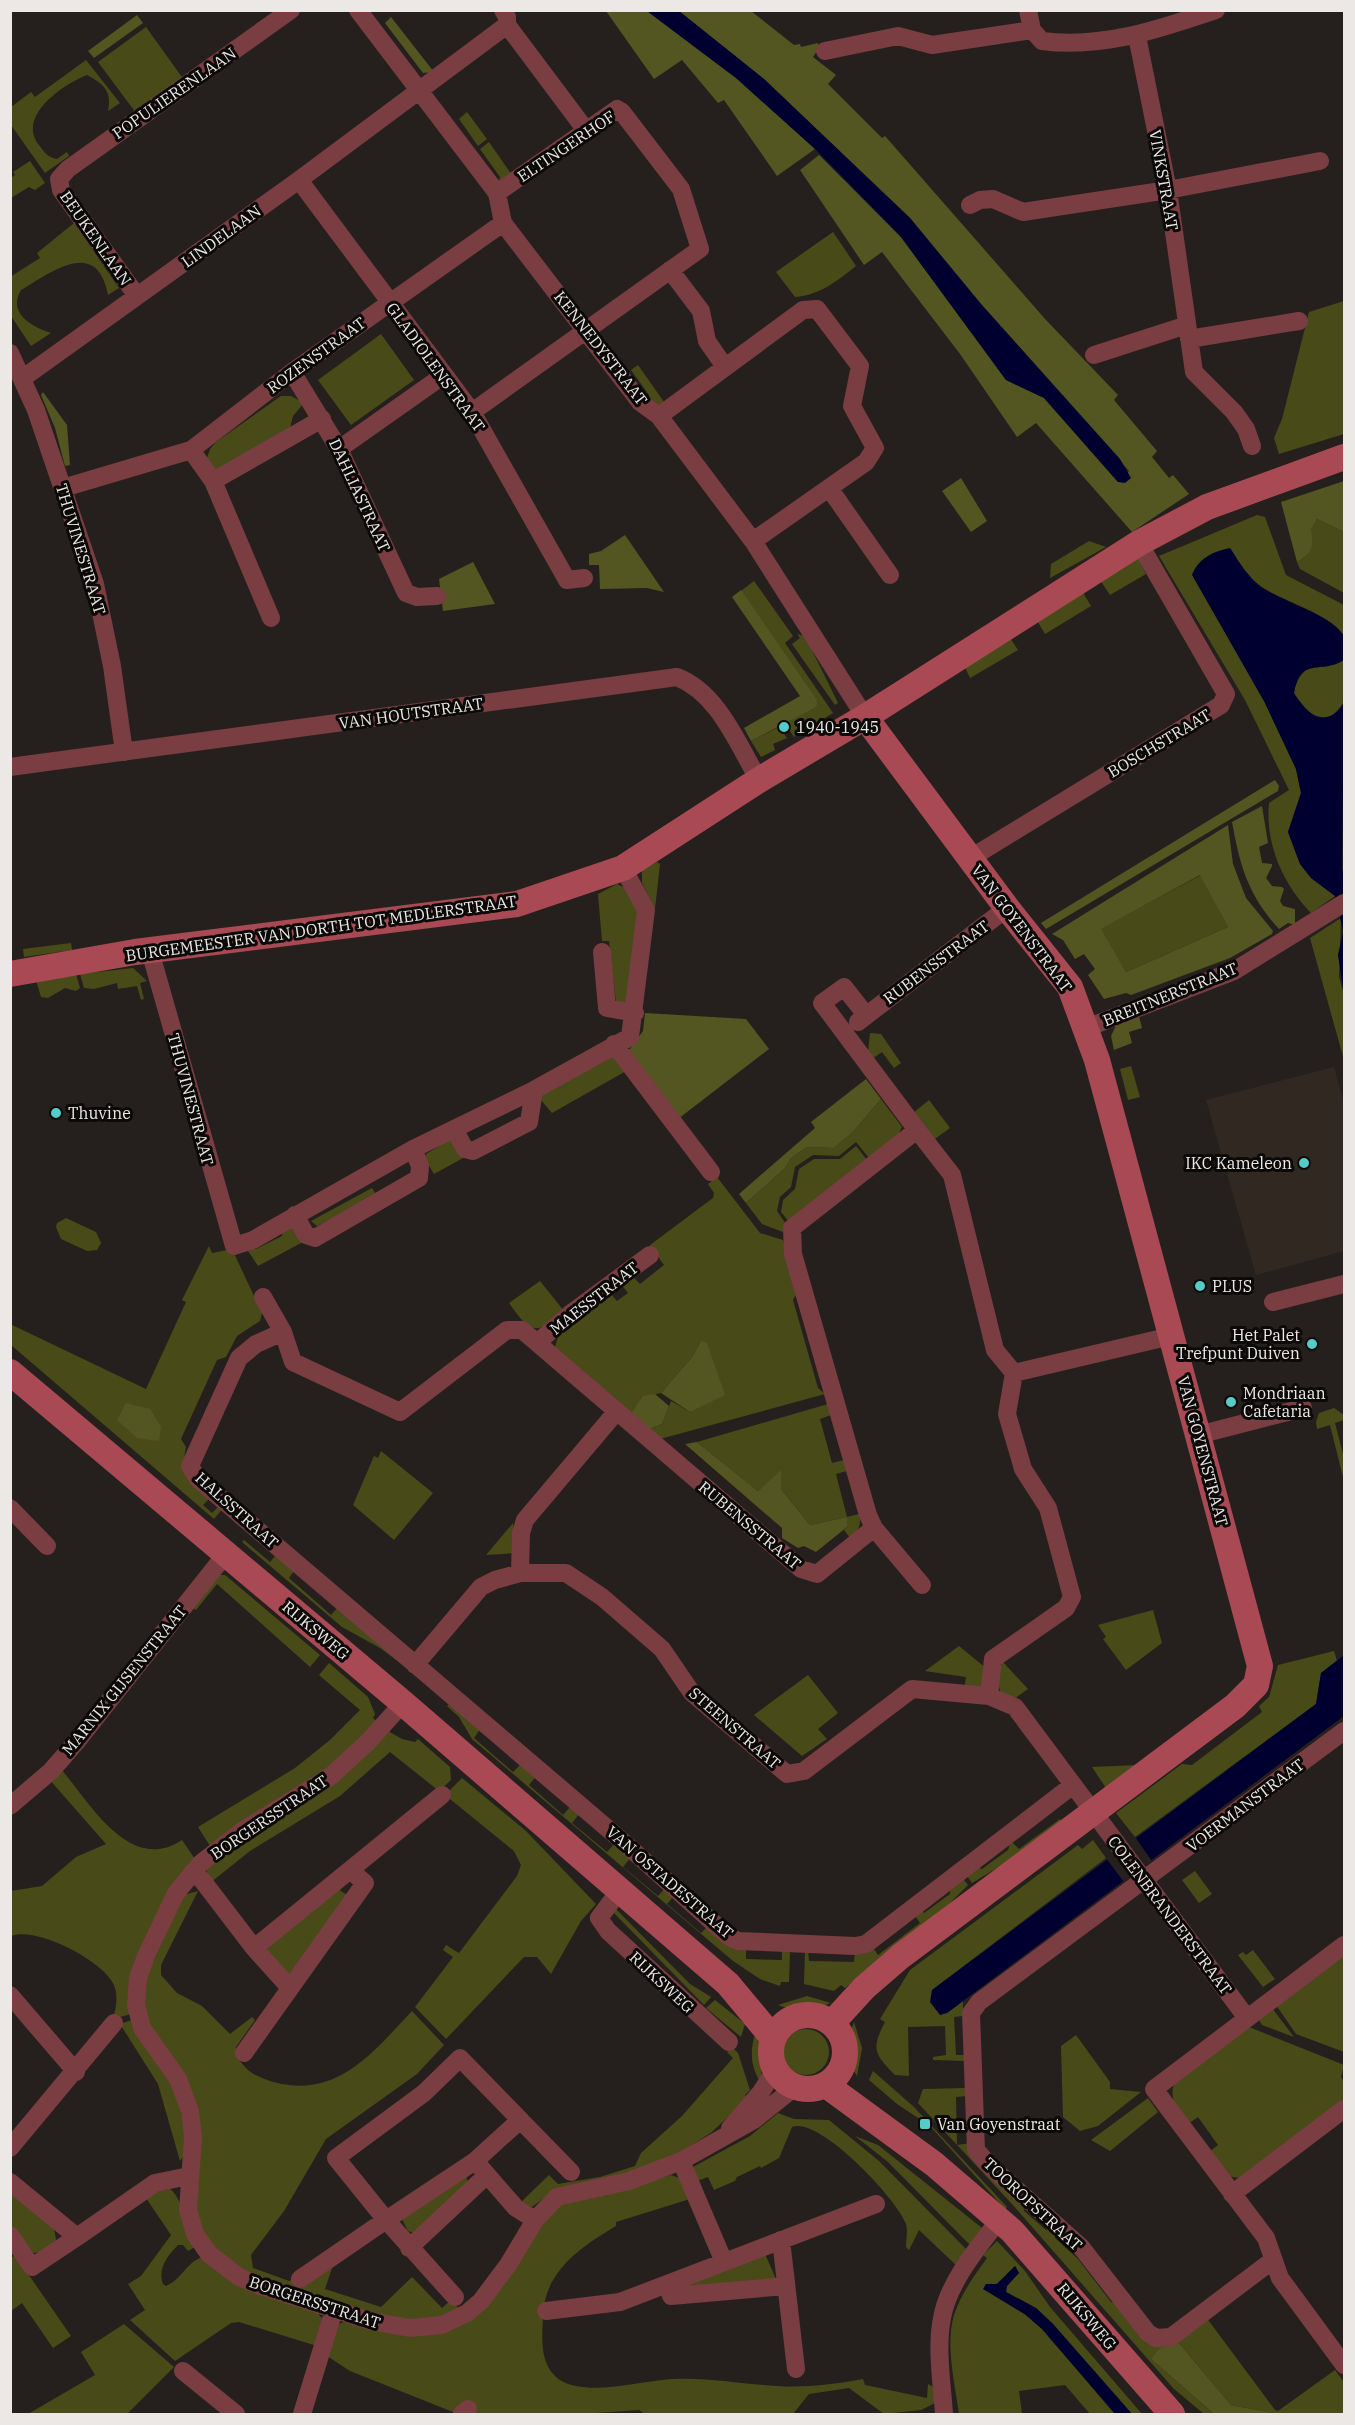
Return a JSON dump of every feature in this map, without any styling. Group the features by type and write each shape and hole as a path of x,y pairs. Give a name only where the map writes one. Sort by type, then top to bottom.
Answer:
{"street":[{"name":"POPULIERENLAAN","path":"59,179 68,169 291,10"},
{"name":"KENNEDYSTRAAT","path":"358,10 497,193 503,223 640,402 660,416 753,541 865,717"},
{"path":"1028,10 1032,30 1042,41 1066,44 1137,36 1216,10"},
{"name":"ELTINGERHOF","path":"419,92 505,18 582,125"},
{"path":"825,51 898,36 932,45 1032,30"},
{"name":"VINKSTRAAT","path":"1137,36 1168,190 1194,372 1234,412 1246,429 1252,446"},
{"name":"LINDELAAN","path":"23,378 419,92"},
{"name":"ELTINGERHOF","path":"472,412 700,249 681,189 622,112 617,109 497,193"},
{"path":"970,205 980,200 993,199 1023,212 1168,190 1320,161"},
{"name":"BEUKENLAAN","path":"59,179 61,190 137,296"},
{"name":"GLADIOLENSTRAAT","path":"299,180 472,412 567,580 584,578"},
{"name":"ROZENSTRAAT","path":"63,488 191,450 292,372 503,223"},
{"path":"670,270 701,311 707,341 725,366"},
{"path":"660,416 803,309 817,309 860,366 852,406 875,448 866,462 753,541"},
{"path":"1094,355 1188,332 1299,321"},
{"name":"THUVINESTRAAT","path":"10,353 23,378 95,584 112,666 124,752"},
{"name":"DAHLIASTRAAT","path":"292,372 339,448 406,593 417,597 437,596"},
{"path":"339,448 444,375"},
{"path":"213,481 322,419"},
{"path":"191,450 213,481 271,618"},
{"name":"BURGEMEESTER VAN DORTH TOT MEDLERSTRAAT","path":"10,974 150,951 517,904 623,868 759,780 865,717 1139,543 1207,507 1344,457"},
{"path":"829,488 890,575"},
{"name":"BOSCHSTRAAT","path":"969,859 1221,705 1226,694 1139,543"},
{"name":"VAN HOUTSTRAAT","path":"10,767 677,677 693,683 709,698 759,780"},
{"name":"VAN GOYENSTRAAT","path":"832,2023 864,1988 901,1956 1235,1706 1256,1685 1260,1666 1086,1028 1070,987 969,859 865,717"},
{"path":"413,1149 420,1166 419,1178 315,1238 306,1234 295,1215 413,1149 534,1090 630,1037 635,1013 646,910 623,868"},
{"name":"BREITNERSTRAAT","path":"1086,1028 1234,971 1344,903"},
{"name":"RUBENSSTRAAT","path":"846,1034 866,1015 1007,908"},
{"name":"THUVINESTRAAT","path":"150,951 234,1246 254,1240 295,1215"},
{"path":"602,952 607,1008 635,1013"},
{"name":"RUBENSSTRAAT","path":"866,1015 844,987 822,1003 952,1175 995,1350 1014,1373"},
{"path":"614,1044 711,1172"},
{"path":"454,1129 465,1149 473,1151 529,1122 534,1090"},
{"path":"916,1130 792,1228 790,1234 793,1254 832,1396 868,1515 874,1528 922,1585"},
{"name":"MAESSTRAAT","path":"538,1342 570,1314 650,1255"},
{"path":"1274,1302 1344,1284"},
{"name":"RUBENSSTRAAT","path":"263,1297 283,1332 293,1362 400,1412 507,1330 522,1330 801,1569 817,1574 874,1528"},
{"name":"HALSSTRAAT","path":"283,1332 256,1344 239,1358 190,1466 198,1479 414,1665"},
{"path":"989,1696 993,1659 1066,1608 1072,1597 1048,1508 1023,1469 1007,1414 1014,1373 1171,1336"},
{"name":"RIJKSWEG","path":"10,1372 403,1703 780,2029"},
{"path":"1198,1434 1303,1408"},
{"path":"520,1573 521,1533 525,1520 617,1411"},
{"path":"10,1508 46,1546"},
{"name":"MARNIX GIJSENSTRAAT","path":"12,1801 64,1755 217,1565 228,1555"},
{"name":"STEENSTRAAT","path":"414,1665 481,1587 495,1580 520,1573 566,1573 602,1597 662,1649 692,1693 787,1774 804,1771 912,1689 989,1696 1015,1707 1092,1812"},
{"name":"VAN OSTADESTRAAT","path":"414,1665 621,1840 728,1936 738,1941 855,1946 866,1944 1073,1785"},
{"name":"BORGERSSTRAAT","path":"403,1703 368,1742 331,1776 225,1842 192,1873 176,1893 146,1956 135,1996 142,2028 178,2079 190,2111 193,2138 187,2195 191,2224 209,2254 222,2266 249,2281 334,2310 394,2327 429,2327 456,2319 481,2301 495,2285 548,2203 567,2193 614,2185 681,2161 754,2121 795,2086"},
{"name":"VOERMANSTRAAT","path":"1143,1877 1344,1731"},
{"path":"254,1948 442,1795"},
{"name":"COLENBRANDERSTRAAT","path":"1092,1812 1247,2018"},
{"path":"244,2053 365,1883 350,1870"},
{"path":"192,1873 202,1880 254,1948 290,1988"},
{"name":"TOOROPSTRAAT","path":"1143,1877 979,2002 971,2013 976,2150 989,2165 1080,2247 1148,2333 1156,2338 1171,2337 1273,2260"},
{"name":"RIJKSWEG","path":"620,1890 599,1918 608,1931 729,2042"},
{"path":"1344,1945 1154,2089 1266,2238 1280,2278 1344,2365"},
{"path":"10,1995 76,2072"},
{"path":"807,2014 820,2016 832,2023 840,2032 845,2044 845,2057 833,2077 805,2089 783,2080 775,2070 770,2054 780,2029 807,2014"},
{"path":"10,2148 76,2072 114,2023"},
{"path":"455,2296 409,2248 336,2158 424,2093 460,2058 571,2172"},
{"name":"BORGERSSTRAAT","path":"721,2138 761,2092 775,2070"},
{"name":"RIJKSWEG","path":"833,2077 1000,2220 1030,2249 1172,2415"},
{"path":"1232,2194 1344,2109"},
{"path":"409,2248 481,2168 519,2121"},
{"path":"681,2161 724,2262"},
{"path":"300,2279 387,2220 481,2168"},
{"path":"481,2168 516,2208 535,2220"},
{"path":"10,2235 32,2267 155,2182 189,2176"},
{"path":"10,2182 77,2237"},
{"path":"546,2311 620,2302 876,2204"},
{"path":"943,2414 940,2333 942,2317 952,2289 1000,2220"},
{"path":"781,2240 796,2369"},
{"path":"668,2285 671,2296 786,2286"},
{"path":"302,2415 334,2310"},
{"path":"183,2371 236,2415"}],"shaded area":[{"path":"647,11 679,11 764,79 910,218 981,304 1120,459 1131,478 1125,483 1118,482 1044,398 1006,380 901,237 815,149 736,78"},
{"path":"1230,548 1258,584 1319,615 1338,628 1344,636 1344,660 1307,670 1297,681 1294,693 1305,708 1318,717 1331,716 1344,702 1342,868 1344,878 1344,995 1338,955 1343,931 1335,896 1311,878 1300,864 1288,832 1301,793 1296,769 1265,703 1192,575 1198,564 1207,557"},
{"path":"1334,1067 1344,1103 1344,1251 1256,1275 1206,1100"},
{"path":"1344,1655 1344,1716 947,2013 940,2015 930,2002 932,1990 1316,1704 1321,1673"},
{"path":"1015,2266 1019,2273 1007,2286 1006,2292 1036,2308 1053,2324 1132,2414 1115,2414 1042,2329 1026,2315 983,2289 986,2284 997,2284"}],"green space":[{"path":"606,11 647,11 736,78 815,149 777,176 724,100 718,103 682,60 654,79"},
{"path":"679,11 751,11 794,45 800,44 801,47 818,43 819,48 813,57 836,75 828,84 882,138 885,136 1046,320 1118,395 1114,400 1157,451 1152,457 1169,478 1173,475 1189,494 1132,532 1036,423 1017,437 960,354 882,252 864,265 800,170 819,155 901,237 1006,380 1044,398 1118,482 1129,471 981,304 910,218 764,79"},
{"path":"137,15 143,23 94,58 88,51"},
{"path":"391,17 434,72 423,73 385,23"},
{"path":"146,27 184,80 136,113 98,62"},
{"path":"86,60 120,103 108,111 108,93 102,85 87,75 66,86 45,103 33,124 33,134 48,156 57,159 67,152 69,156 45,173 11,125 11,107 31,92 35,97"},
{"path":"467,112 487,139 478,146 459,119"},
{"path":"489,142 512,175 498,184 500,177 480,149"},
{"path":"30,161 45,183 35,190 29,187 11,198 11,178 15,175 13,172"},
{"path":"74,223 119,288 108,295 102,277 94,267 84,263 60,268 21,290 17,298 19,312 29,323 51,333 31,346 11,316 10,277 40,258 37,253"},
{"path":"833,232 856,266 820,290 795,297 776,272"},
{"path":"1344,301 1344,434 1279,454 1274,438 1282,419 1309,312"},
{"path":"381,334 414,380 351,425 318,380"},
{"path":"638,365 664,402 656,408 648,402 649,395 631,370"},
{"path":"43,392 67,425 70,465 65,466 55,428 41,395"},
{"path":"281,396 291,396 304,403 293,416 290,428 227,470 214,470 207,458 216,442"},
{"path":"961,478 987,521 971,532 942,491"},
{"path":"1344,481 1344,532 1317,519 1311,529 1312,548 1297,562 1281,502"},
{"path":"1257,515 1265,517 1286,575 1344,605 1344,636 1338,628 1319,615 1263,588 1253,580 1230,548 1265,703 1296,769 1301,793 1288,832 1300,864 1311,878 1335,896 1311,913 1284,876 1270,833 1269,803 1289,790 1245,700 1159,556"},
{"path":"1317,519 1344,532 1344,593 1300,569 1297,562 1311,548 1310,529"},
{"path":"625,535 664,592 647,588 600,589 599,565 589,565 589,554 601,551"},
{"path":"1089,541 1106,547 1050,578 1051,564"},
{"path":"1138,558 1146,574 1110,595 1100,580"},
{"path":"473,562 495,604 443,611 439,579"},
{"path":"754,581 793,636 785,643 833,713 794,737 785,723 813,709 816,698 741,591"},
{"path":"741,590 816,698 817,705 751,741 744,728 800,696 732,597"},
{"path":"1082,591 1091,606 1045,634 1036,619"},
{"path":"797,634 805,636 838,703 835,705 792,644 800,638"},
{"path":"1008,635 1018,650 970,678 963,663"},
{"path":"1344,660 1346,693 1341,709 1332,716 1314,716 1303,707 1294,693 1297,681 1307,670"},
{"path":"779,727 787,738 773,744 775,750 761,757 751,741"},
{"path":"1275,780 1279,786 1278,791 1046,929 1041,923"},
{"path":"1262,806 1268,843 1259,847 1262,863 1272,864 1266,878 1272,886 1284,889 1280,901 1283,906 1295,909 1295,925 1288,923 1279,929 1260,904 1247,879 1238,852 1232,822"},
{"path":"1228,825 1233,864 1246,898 1273,931 1272,934 1230,958 1131,995 1126,993 1104,999 1088,975 1095,969 1084,954 1075,959 1063,940 1052,934","holes":["1200,875 1228,927 1126,972 1101,929"]},
{"path":"657,862 660,864 655,909 642,883 642,870"},
{"path":"1201,875 1228,927 1126,972 1100,929"},
{"path":"617,884 630,890 641,911 630,1003 616,1002 609,941 602,941 598,894"},
{"path":"1341,918 1339,977 1344,995 1344,1060 1310,938"},
{"path":"71,943 72,950 24,957 23,949"},
{"path":"133,968 147,981 140,983 144,999 141,1000 137,986 118,989 117,983 94,989 84,988 80,974"},
{"path":"76,974 80,988 76,991 65,988 48,998 41,997 36,980"},
{"path":"645,1013 746,1019 769,1049 678,1119 626,1054 643,1031"},
{"path":"1138,1013 1142,1028 1129,1032 1132,1043 1114,1050 1111,1036 1118,1021"},
{"path":"870,1033 881,1034 901,1063 894,1068 882,1052 872,1059 868,1052"},
{"path":"610,1056 617,1058 626,1071 552,1113 540,1099 540,1094"},
{"path":"1131,1066 1140,1097 1128,1100 1120,1069"},
{"path":"866,1079 881,1099 853,1132 834,1148 807,1147 791,1158 785,1168 746,1203 739,1194 815,1128 811,1122"},
{"path":"881,1099 902,1127 898,1135 869,1158 856,1142 839,1156 813,1155 795,1167 791,1187 780,1197 777,1211 786,1224 783,1232 762,1224 746,1203 785,1168 791,1158 807,1147 834,1148 853,1132"},
{"path":"929,1100 950,1128 932,1141 912,1114"},
{"path":"451,1139 465,1157 434,1174 425,1159 426,1154"},
{"path":"856,1146 868,1161 789,1222 781,1212 783,1200 795,1189 799,1169 814,1159 840,1159"},
{"path":"717,1177 760,1233 783,1240 797,1292 793,1300 818,1388 825,1394 660,1439 649,1429 662,1424 671,1401 690,1412 701,1341 692,1357 661,1393 643,1397 631,1413 555,1347 559,1333 609,1292 617,1301 628,1293 621,1284 632,1276 640,1284 664,1265 650,1245 713,1198 714,1193 708,1184"},
{"path":"372,1188 377,1196 317,1226 311,1221"},
{"path":"66,1218 96,1232 101,1243 97,1250 87,1251 61,1239 56,1227 57,1223"},
{"path":"293,1224 303,1242 258,1266 246,1248 256,1249 282,1236 283,1230"},
{"path":"209,1246 212,1253 232,1249 262,1313 260,1321 237,1336 226,1357 217,1360 181,1439 186,1447 185,1463 190,1475 211,1497 203,1505 212,1513 220,1505 223,1508 214,1519 11,1345 10,1324 146,1389 186,1302 182,1300"},
{"path":"540,1281 564,1311 547,1325 534,1328 523,1321 509,1303"},
{"path":"701,1341 707,1343 725,1395 690,1412 661,1393 692,1357"},
{"path":"655,1394 669,1406 662,1424 649,1429 631,1413 643,1396"},
{"path":"126,1403 150,1409 161,1427 159,1441 137,1438 117,1420"},
{"path":"828,1404 831,1415 820,1419 832,1463 844,1460 847,1471 836,1474 847,1517 810,1525 781,1489 781,1471 758,1491 697,1442"},
{"path":"1334,1408 1344,1415 1344,1420 1335,1423 1344,1458 1344,1481 1330,1425 1317,1429 1316,1422 1319,1413"},
{"path":"697,1442 758,1491 781,1470 781,1489 810,1525 847,1517 847,1527 816,1552 804,1546 798,1548 782,1538 782,1528 685,1444"},
{"path":"381,1451 433,1493 394,1540 353,1505 374,1456 378,1458"},
{"path":"859,1514 860,1518 859,1528 851,1539 844,1530 847,1527 847,1517"},
{"path":"513,1523 516,1553 486,1555"},
{"path":"244,1540 270,1562 277,1554 297,1567 289,1578 331,1615 338,1607 407,1668 380,1648 342,1627 242,1542"},
{"path":"219,1575 225,1575 320,1655 310,1667 217,1584 196,1610 191,1607"},
{"path":"1153,1610 1162,1643 1126,1670 1103,1639 1106,1637 1098,1625"},
{"path":"959,1646 987,1669 985,1685 977,1691 964,1690 966,1677 925,1671"},
{"path":"1334,1651 1337,1661 1321,1673 1316,1704 1135,1837 1116,1813 1182,1764 1192,1765 1262,1712 1259,1706 1269,1697 1278,1665"},
{"path":"1003,1662 1028,1689 1014,1699 1001,1694 998,1673"},
{"path":"329,1663 368,1697 375,1714 373,1718 378,1722 331,1767 210,1846 198,1827 295,1768 330,1740 360,1710 319,1675"},
{"path":"808,1675 838,1713 818,1729 827,1739 802,1756 754,1715"},
{"path":"450,1703 480,1729 474,1738 513,1772 523,1762 538,1774 529,1785 563,1815 570,1807 579,1814 572,1823 607,1852 616,1842 632,1856 623,1867 658,1896 665,1888 674,1896 667,1904 701,1933 708,1926 746,1946 746,1959 782,1960 782,1949 786,1948 790,1953 789,1982 781,1982 780,1986 760,1979 733,1961 472,1739 459,1717 447,1706"},
{"path":"388,1731 402,1739 415,1742 418,1739 450,1767 451,1780 439,1791 390,1752 340,1796 250,1851 210,1883 206,1874 207,1869"},
{"path":"1137,1765 1106,1788 1092,1767"},
{"path":"61,1769 98,1816 129,1842 145,1848 163,1848 182,1840 195,1859 131,2014 113,2019 116,2001 115,1988 106,1974 96,1965 82,1955 51,1940 22,1934 11,1936 11,1891 42,1886 76,1857 106,1844 49,1779"},
{"path":"462,1778 526,1831 596,1904 581,1921 551,1974 537,1957 524,1957 446,2039 415,2007 453,1957 443,1950 446,1945 459,1953 517,1876 521,1865 514,1851 445,1795"},
{"path":"1060,1819 1064,1823 1022,1853 972,1883 965,1873 973,1866 982,1869 1008,1850 1011,1841 1019,1849"},
{"path":"1093,1840 1106,1858 932,1990 947,2013 963,2001 963,2016 954,2017 956,2055 968,2055 965,2061 933,2060 933,2057 946,2055 945,2026 908,2027 909,2076 895,2075 879,2056 876,2045 885,2022 880,2019 910,1970 1078,1845 1082,1849"},
{"path":"1195,1871 1212,1894 1199,1903 1182,1880"},
{"path":"960,1875 968,1885 932,1921 845,1988 841,1985 834,1991 804,1984 805,1950 808,1950 809,1961 854,1962 855,1950 872,1946 878,1955 920,1923 914,1914 921,1909 924,1913 950,1894 951,1882"},
{"path":"338,1889 347,1895 290,1974 287,1974 265,1950"},
{"path":"198,1891 161,1965 161,1975 177,1993 202,2006 230,2034 252,2017 255,2020 236,2047 236,2057 252,2073 282,2084 303,2086 322,2083 339,2076 370,2054 412,2011 444,2045 417,2074 326,2139 284,2211 251,2255 253,2268 289,2281 334,2262 325,2289 381,2307 412,2277 442,2308 450,2301 460,2309 437,2319 397,2320 247,2274 212,2249 196,2218 201,2136 146,2019 142,1986 184,1895"},
{"path":"614,1907 690,1984 711,1997 704,2005 611,1910"},
{"path":"1253,1950 1275,1979 1263,1987 1238,1955 1243,1952 1246,1955"},
{"path":"1344,1954 1344,2052 1296,2034 1276,2005"},
{"path":"807,1996 831,2003 804,2009 778,2005"},
{"path":"715,2000 745,2024 741,2037 706,2008"},
{"path":"1272,2008 1294,2037 1262,2025 1259,2020"},
{"path":"132,2020 165,2071 180,2101 186,2152 180,2161 158,2084 120,2024"},
{"path":"854,2022 862,2048 857,2076 851,2064 849,2050"},
{"path":"1249,2027 1344,2065 1341,2077 1344,2082 1344,2103 1239,2178 1228,2176 1209,2152 1218,2145 1198,2117 1188,2124 1175,2105 1173,2089 1174,2083"},
{"path":"757,2028 763,2041 761,2083 754,2069 752,2056"},
{"path":"806,2029 815,2030 822,2036 828,2043 828,2061 822,2068 815,2074 806,2075 797,2074 790,2068 784,2061 783,2052 784,2043 790,2036 797,2030"},
{"path":"1076,2035 1110,2082 1110,2089 1141,2092 1098,2126 1080,2131 1063,2117 1061,2046"},
{"path":"732,2047 738,2053 750,2090 745,2095 748,2098 712,2132 679,2153 631,2172 548,2195 532,2207 519,2204 549,2175 558,2184 600,2177 635,2166 641,2153 682,2116 733,2058 727,2052"},
{"path":"873,2071 914,2107 1007,2207 1005,2209 930,2126 897,2104 869,2080"},
{"path":"966,2088 968,2096 956,2097 957,2145 918,2103 923,2089"},
{"path":"1148,2098 1158,2112 1110,2151 1091,2140"},
{"path":"778,2113 794,2119 829,2120 879,2161 967,2250 957,2266 919,2230 909,2250 906,2247 906,2224 900,2212 873,2179 838,2146 804,2127 792,2127 779,2158 761,2168 760,2166 714,2190 708,2177 697,2181 693,2167 750,2136"},
{"path":"855,2136 878,2145 982,2228 972,2247 888,2162"},
{"path":"971,2143 1023,2202 1024,2211 1046,2230 1055,2230 1055,2238 1078,2259 1111,2302 1118,2303 1143,2336 1206,2317 1275,2410 1278,2411 1335,2370 1344,2382 1344,2414 1279,2414 1231,2405 1179,2343 1151,2359 1214,2414 1204,2414 1174,2389 1012,2204 957,2145"},
{"path":"671,2175 679,2178 690,2199 616,2222 616,2226 578,2252 557,2274 545,2301 542,2342 545,2359 553,2374 571,2385 599,2388 672,2379 788,2386 820,2385 863,2379 865,2385 927,2398 928,2384 937,2389 935,2403 921,2410 884,2414 849,2388 809,2394 793,2414 645,2414 639,2410 583,2414 458,2414 350,2371 327,2356 339,2324 346,2321 449,2329 559,2205"},
{"path":"466,2176 468,2182 414,2233 408,2231 402,2219"},
{"path":"170,2189 182,2207 195,2247 188,2251 183,2245 178,2245 174,2249 162,2268 163,2284 166,2286 171,2283 192,2263 202,2257 230,2281 317,2312 323,2320 317,2346 239,2322 231,2323 175,2361 130,2320 145,2310 128,2284 141,2276 171,2235 146,2198 159,2190"},
{"path":"10,2191 54,2228 56,2240 49,2247 32,2253 11,2229"},
{"path":"997,2241 1025,2271 1050,2307 1142,2414 1132,2414 1053,2324 1036,2308 1006,2292 1007,2286 1019,2273 1015,2266 997,2284 989,2284 1042,2329 1115,2414 1090,2414 1065,2385 1019,2391 1022,2414 959,2414 953,2377 951,2327 964,2292 987,2258 983,2255"},
{"path":"765,2254 776,2279 688,2288 688,2283"},
{"path":"15,2255 71,2336 53,2348 22,2303 11,2311 11,2258"},
{"path":"124,2324 174,2367 127,2414 28,2414 95,2375 81,2352"},
{"path":"1179,2343 1231,2405 1279,2414 1214,2414 1151,2359 1161,2347"}],"pier":[{"path":"1135,1837 1152,1861 1124,1882 1106,1858"}],"place":[{"name":"1940-1945","path":"784,727"},
{"name":"Thuvine","path":"56,1113"},
{"name":"IKC Kameleon","path":"1304,1163"},
{"name":"PLUS","path":"1200,1286"},
{"name":"Het Palet Trefpunt Duiven","path":"1312,1344"},
{"name":"Mondriaan Cafetaria","path":"1231,1402"},
{"name":"Van Goyenstraat","path":"925,2124"}]}
